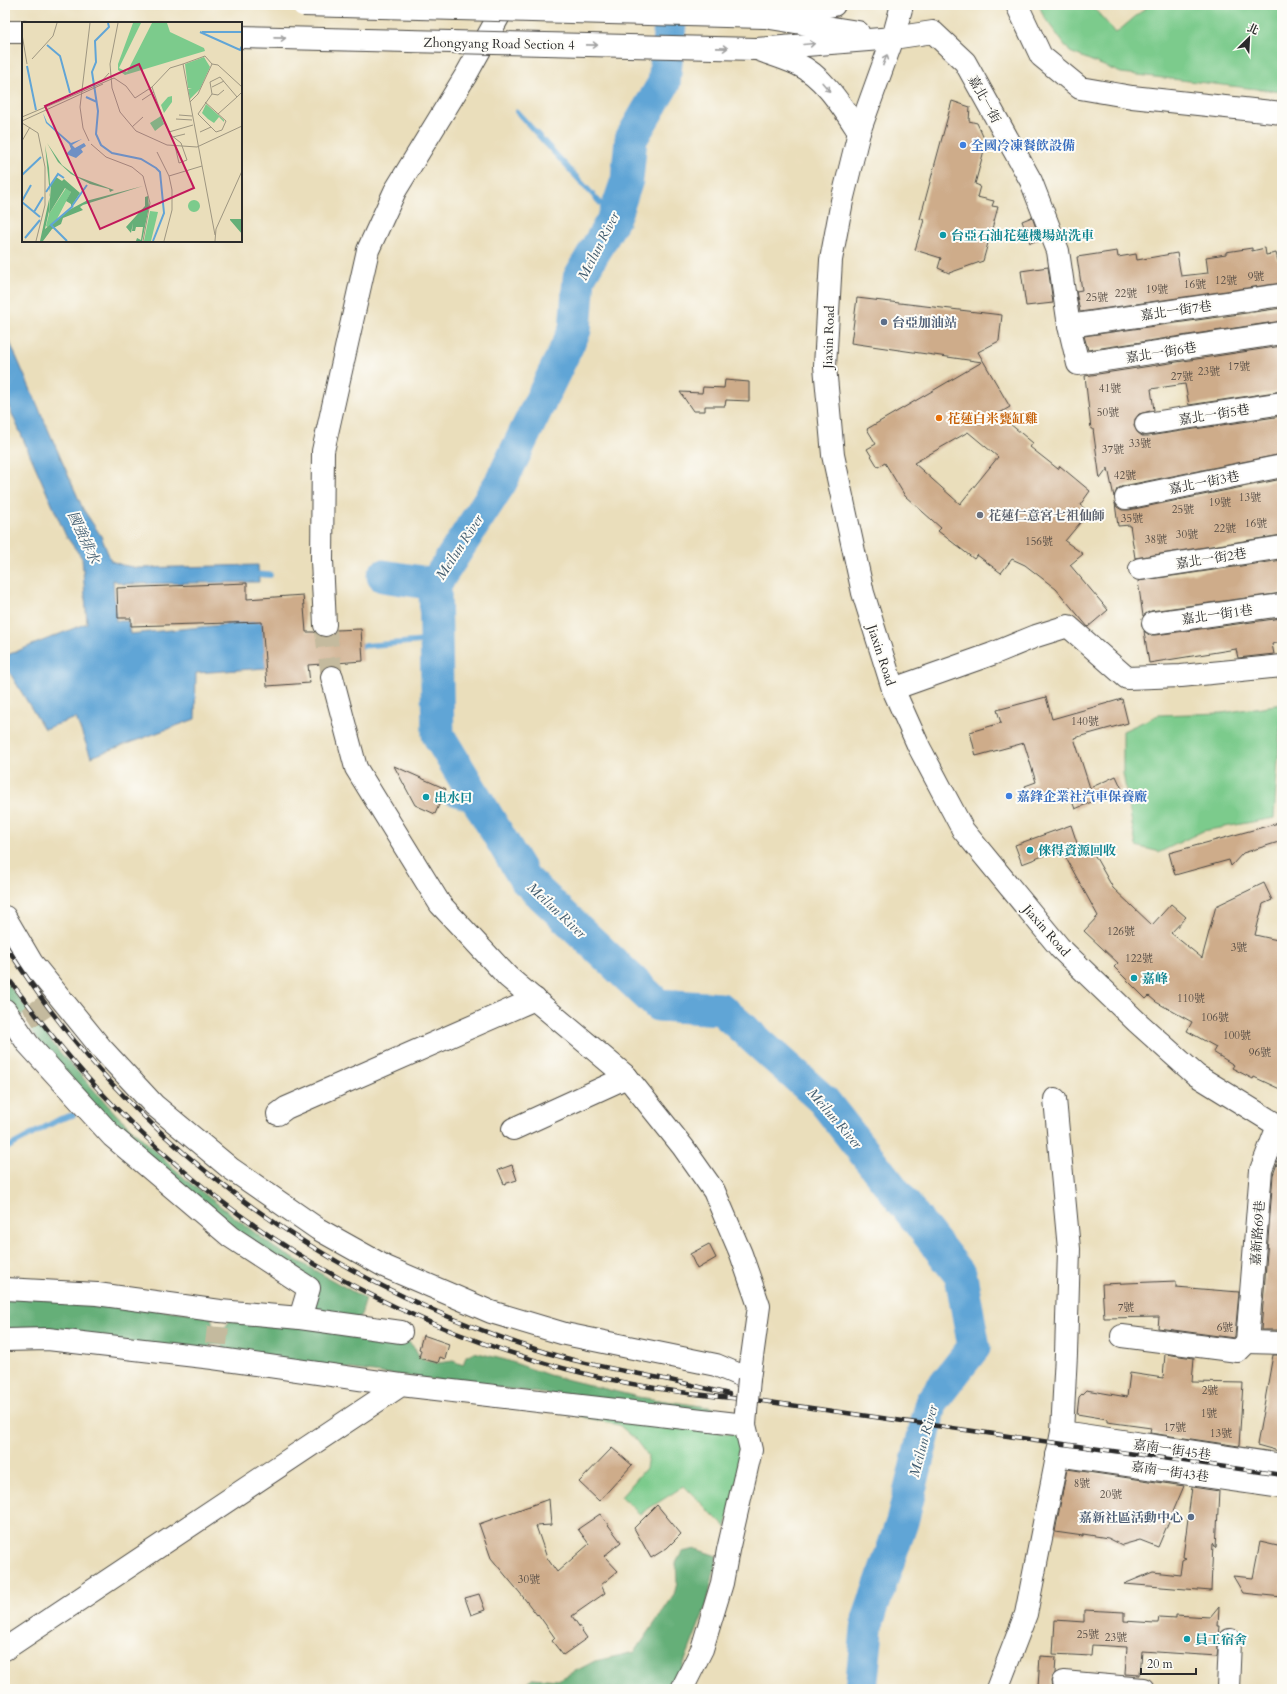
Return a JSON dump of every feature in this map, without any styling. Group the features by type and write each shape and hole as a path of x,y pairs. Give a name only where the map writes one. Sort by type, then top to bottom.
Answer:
{"street":[{"path":"303,5 764,17 893,38"},
{"path":"325,625 322,560 323,451 368,250 395,191 466,75 505,5"},
{"path":"764,17 834,5"},
{"name":"Jiaxin Road","path":"902,5 893,38 859,132 842,200 831,260 825,366 834,463 863,593 893,689 919,747 963,830 1060,948 1136,1022 1196,1075 1280,1127"},
{"name":"Jiaxin Road","path":"893,38 911,5"},
{"path":"1017,5 1041,56 1080,88 1132,97 1282,113"},
{"path":"5,32 22,32"},
{"name":"嘉北一街","path":"893,38 933,32 964,62 1031,181 1058,251 1069,326"},
{"name":"Zhongyang Road Section 4","path":"242,37 756,49"},
{"path":"756,49 893,38"},
{"path":"756,49 798,64 822,82 840,104 859,132"},
{"name":"嘉北一街7巷","path":"1069,326 1282,295"},
{"name":"嘉北一街6巷","path":"1069,326 1078,364 1282,334"},
{"name":"嘉北一街5巷","path":"1146,424 1282,403"},
{"name":"嘉北一街3巷","path":"1126,498 1282,466"},
{"name":"嘉北一街2巷","path":"1140,569 1282,547"},
{"name":"嘉北一街1巷","path":"1153,623 1282,605"},
{"path":"893,689 1068,626 1127,678 1181,676 1282,666"},
{"path":"332,677 356,768 440,904 508,977 627,1077 683,1147 714,1191 742,1254 759,1306 745,1418 751,1450 722,1583 702,1649 682,1689"},
{"path":"5,917 55,999 154,1106 230,1168 318,1229 386,1267 491,1312 565,1334 716,1365 750,1379"},
{"path":"278,1114 286,1108 535,999"},
{"path":"16,1018 28,1044 112,1136 231,1237 309,1288 300,1318"},
{"path":"513,1129 627,1077"},
{"path":"998,1689 1026,1614 1062,1432 1069,1249 1055,1099"},
{"name":"嘉新路69巷","path":"1247,1342 1261,1170 1280,1127"},
{"path":"5,1288 97,1294 217,1335 401,1385 745,1418"},
{"path":"5,1340 217,1335 300,1318 401,1332"},
{"path":"1122,1336 1238,1350 1247,1342 1282,1343"},
{"path":"5,1649 401,1385"},
{"name":"嘉南一街45巷","path":"1062,1432 1282,1465"},
{"name":"嘉南一街43巷","path":"1058,1455 1282,1487"},
{"path":"1228,1689 1230,1640"},
{"path":"1063,1682 1142,1689"}],"green space":[{"path":"1039,5 1091,5 1116,33 1149,5 1282,5 1282,92 1121,73 1070,52 1044,17"},
{"path":"1282,704 1274,818 1203,831 1160,852 1136,846 1123,773 1123,731 1158,715 1222,713"},
{"path":"5,980 58,1050 116,1114 189,1182 275,1248 366,1299 359,1321 313,1316 312,1296 172,1182 56,1067 30,1028 31,1023 24,1014 21,1015 5,1002"},
{"path":"5,1294 211,1315 213,1327 225,1328 231,1318 405,1339 415,1348 419,1357 438,1363 453,1361 463,1365 466,1356 474,1352 506,1360 549,1375 638,1397 715,1408 712,1415 224,1353 223,1345 211,1344 206,1352 5,1333"},
{"path":"539,1407 740,1435 745,1446 726,1528 684,1486 640,1514 621,1497 646,1468 648,1456 634,1438 619,1425"},
{"path":"696,1549 717,1556 707,1604 674,1689 521,1689 532,1678 558,1680 595,1661 635,1652 674,1595 677,1583 676,1563 682,1552"}],"water":[{"path":"5,331 83,509 101,536 111,561 138,568 258,565 259,582 123,584 113,580 116,621 128,621 130,634 262,621 266,668 196,673 195,719 91,757 76,718 44,729 5,665 5,656 87,623 82,558 66,536 5,398"}],"building":[{"path":"952,101 970,107 969,121 977,123 986,143 975,184 980,186 977,197 994,201 992,206 998,207 983,261 949,273 938,268 941,258 915,250 924,220 920,219"},
{"path":"1032,217 1040,239 1030,243 1022,221"},
{"path":"1252,248 1252,251 1265,248 1266,255 1276,253 1278,261 1282,260 1282,283 1080,312 1076,291 1082,290 1077,257 1117,251 1118,257 1136,254 1137,260 1177,253 1181,276 1208,273 1206,257"},
{"path":"1048,267 1053,303 1026,306 1021,271"},
{"path":"857,298 1002,315 999,341 978,352 1010,407 998,414 1033,443 1030,447 1058,469 1060,466 1090,491 1080,505 1089,512 1065,541 1083,554 1070,565 1108,610 1088,627 1056,589 1025,565 1012,559 1001,573 977,555 974,559 938,531 941,528 905,496 885,463 878,467 867,449 876,444 867,429 982,362 851,343","holes":["968,432 998,457 960,504 914,463"]},
{"path":"1282,308 1282,321 1088,350 1084,336"},
{"path":"1282,346 1282,391 1189,405 1185,384 1151,389 1154,410 1139,414 1135,419 1134,426 1137,432 1142,436 1148,436 1282,416 1282,454 1123,486 1117,489 1114,497 1108,468 1100,479 1093,429 1091,429 1085,376"},
{"path":"725,380 749,382 749,401 726,400 725,406 705,406 705,411 693,411 680,392 702,393 703,387 724,388"},
{"path":"1282,479 1282,535 1135,558 1130,525 1118,526 1115,503 1117,507 1122,510 1129,510"},
{"path":"1282,560 1282,593 1151,611 1143,616 1138,581"},
{"path":"247,583 247,599 303,595 306,632 314,632 320,636 326,637 332,635 336,630 361,629 363,661 308,665 310,683 267,686 262,622 131,626 131,618 118,618 117,588"},
{"path":"1282,618 1282,642 1272,644 1274,654 1238,658 1236,649 1149,663 1144,631 1149,635 1155,635"},
{"path":"1046,697 1052,719 1122,699 1128,723 1074,738 1090,788 1116,776 1122,789 1075,809 1067,788 1030,799 1025,786 1036,782 1024,743 976,756 970,732 1001,723 997,710"},
{"name":"出水口","path":"394,766 446,789 435,814 415,805"},
{"path":"1282,822 1282,841 1243,853 1231,866 1229,860 1175,875 1169,853"},
{"path":"1071,825 1081,855 1091,849 1113,888 1152,925 1171,904 1186,917 1171,933 1202,958 1216,906 1264,883 1272,900 1263,904 1255,935 1282,941 1282,1090 1254,1077 1253,1079 1232,1068 1234,1065 1213,1052 1216,1047 1187,1031 1192,1022 1156,1002 1149,996 1146,999 1114,967 1118,963 1084,931 1098,916 1061,849 1022,864 1015,845"},
{"path":"1277,1164 1282,1164 1282,1330 1261,1330 1273,1175"},
{"path":"512,1165 517,1180 504,1184 498,1170"},
{"path":"709,1244 716,1258 697,1269 690,1254"},
{"path":"1176,1281 1176,1287 1239,1292 1234,1338 1158,1328 1159,1317 1104,1318 1102,1284"},
{"path":"423,1335 449,1344 445,1359 440,1357 438,1363 419,1358 421,1350 419,1349"},
{"path":"1165,1354 1194,1358 1192,1382 1243,1383 1239,1446 1150,1433 1151,1428 1107,1422 1107,1419 1077,1414 1079,1397 1086,1390 1127,1397 1130,1373 1163,1378"},
{"path":"1273,1355 1282,1355 1282,1452 1257,1445"},
{"path":"612,1448 632,1465 599,1501 579,1482"},
{"path":"1067,1469 1184,1486 1158,1547 1140,1540 1122,1545 1108,1538 1055,1532"},
{"path":"1192,1487 1219,1491 1216,1548 1213,1543 1211,1591 1124,1584 1153,1572 1180,1575 1182,1560 1186,1558 1183,1557"},
{"path":"549,1499 551,1525 536,1526 547,1558 557,1572 589,1544 578,1529 600,1514 621,1542 604,1556 618,1571 601,1585 605,1593 572,1616 587,1638 563,1655 552,1641 555,1638 538,1614 537,1615 491,1558 479,1524"},
{"path":"657,1505 681,1534 667,1548 651,1558 634,1528"},
{"path":"1260,1542 1282,1547 1282,1597 1243,1593 1233,1576 1253,1578"},
{"path":"479,1594 485,1610 471,1615 465,1598"},
{"path":"1219,1606 1218,1626 1220,1626 1217,1656 1142,1651 1140,1675 1125,1674 1127,1647 1092,1645 1091,1656 1053,1654 1055,1620 1084,1622 1084,1610 1124,1612 1124,1621 1158,1623 1159,1617 1175,1618 1175,1615 1210,1617"},
{"path":"1040,1656 1056,1657 1055,1673 1051,1681 1052,1688 1038,1687"}],"waterway":[{"name":"Meilun River","path":"672,5 664,83 631,139 627,180 614,218 579,278 575,330 501,482 435,584 438,735 525,879 658,1005 721,1009 823,1100 961,1276 974,1347 932,1401 902,1522 868,1620 861,1689"},
{"path":"517,112 614,218"},
{"name":"國強排水","path":"252,574 270,575"},
{"name":"國強排水","path":"383,576 435,584"},
{"path":"362,646 436,640"},
{"path":"442,799 486,815"},
{"path":"5,1149 60,1119 73,1115"}],"tunnel":[{"path":"325,625 332,677"},
{"path":"28,1018 51,1002"},
{"path":"216,1344 218,1327"}],"railway":[{"path":"5,944 54,1015 109,1080 169,1140 234,1193 304,1241 377,1283 455,1319 535,1349 583,1362 680,1382 729,1394"},
{"path":"5,974 62,1047 98,1089 166,1155 238,1214 315,1264 397,1308 482,1343 570,1370 662,1389 755,1400 1282,1475"}],"place":[{"name":"全國冷凍餐飲設備","path":"963,145"},
{"name":"台亞石油花蓮機場站洗車","path":"943,235"},
{"name":"台亞加油站","path":"884,322"},
{"name":"花蓮白米甕缸雞","path":"939,418"},
{"name":"花蓮仁意宮七祖仙師","path":"980,515"},
{"name":"嘉鋒企業社汽車保養廠","path":"1009,796"},
{"name":"出水口","path":"426,797"},
{"name":"倈得資源回收","path":"1030,850"},
{"name":"嘉峰","path":"1134,978"},
{"name":"嘉新社區活動中心","path":"1191,1517"},
{"name":"員工宿舍","path":"1187,1639"}]}
